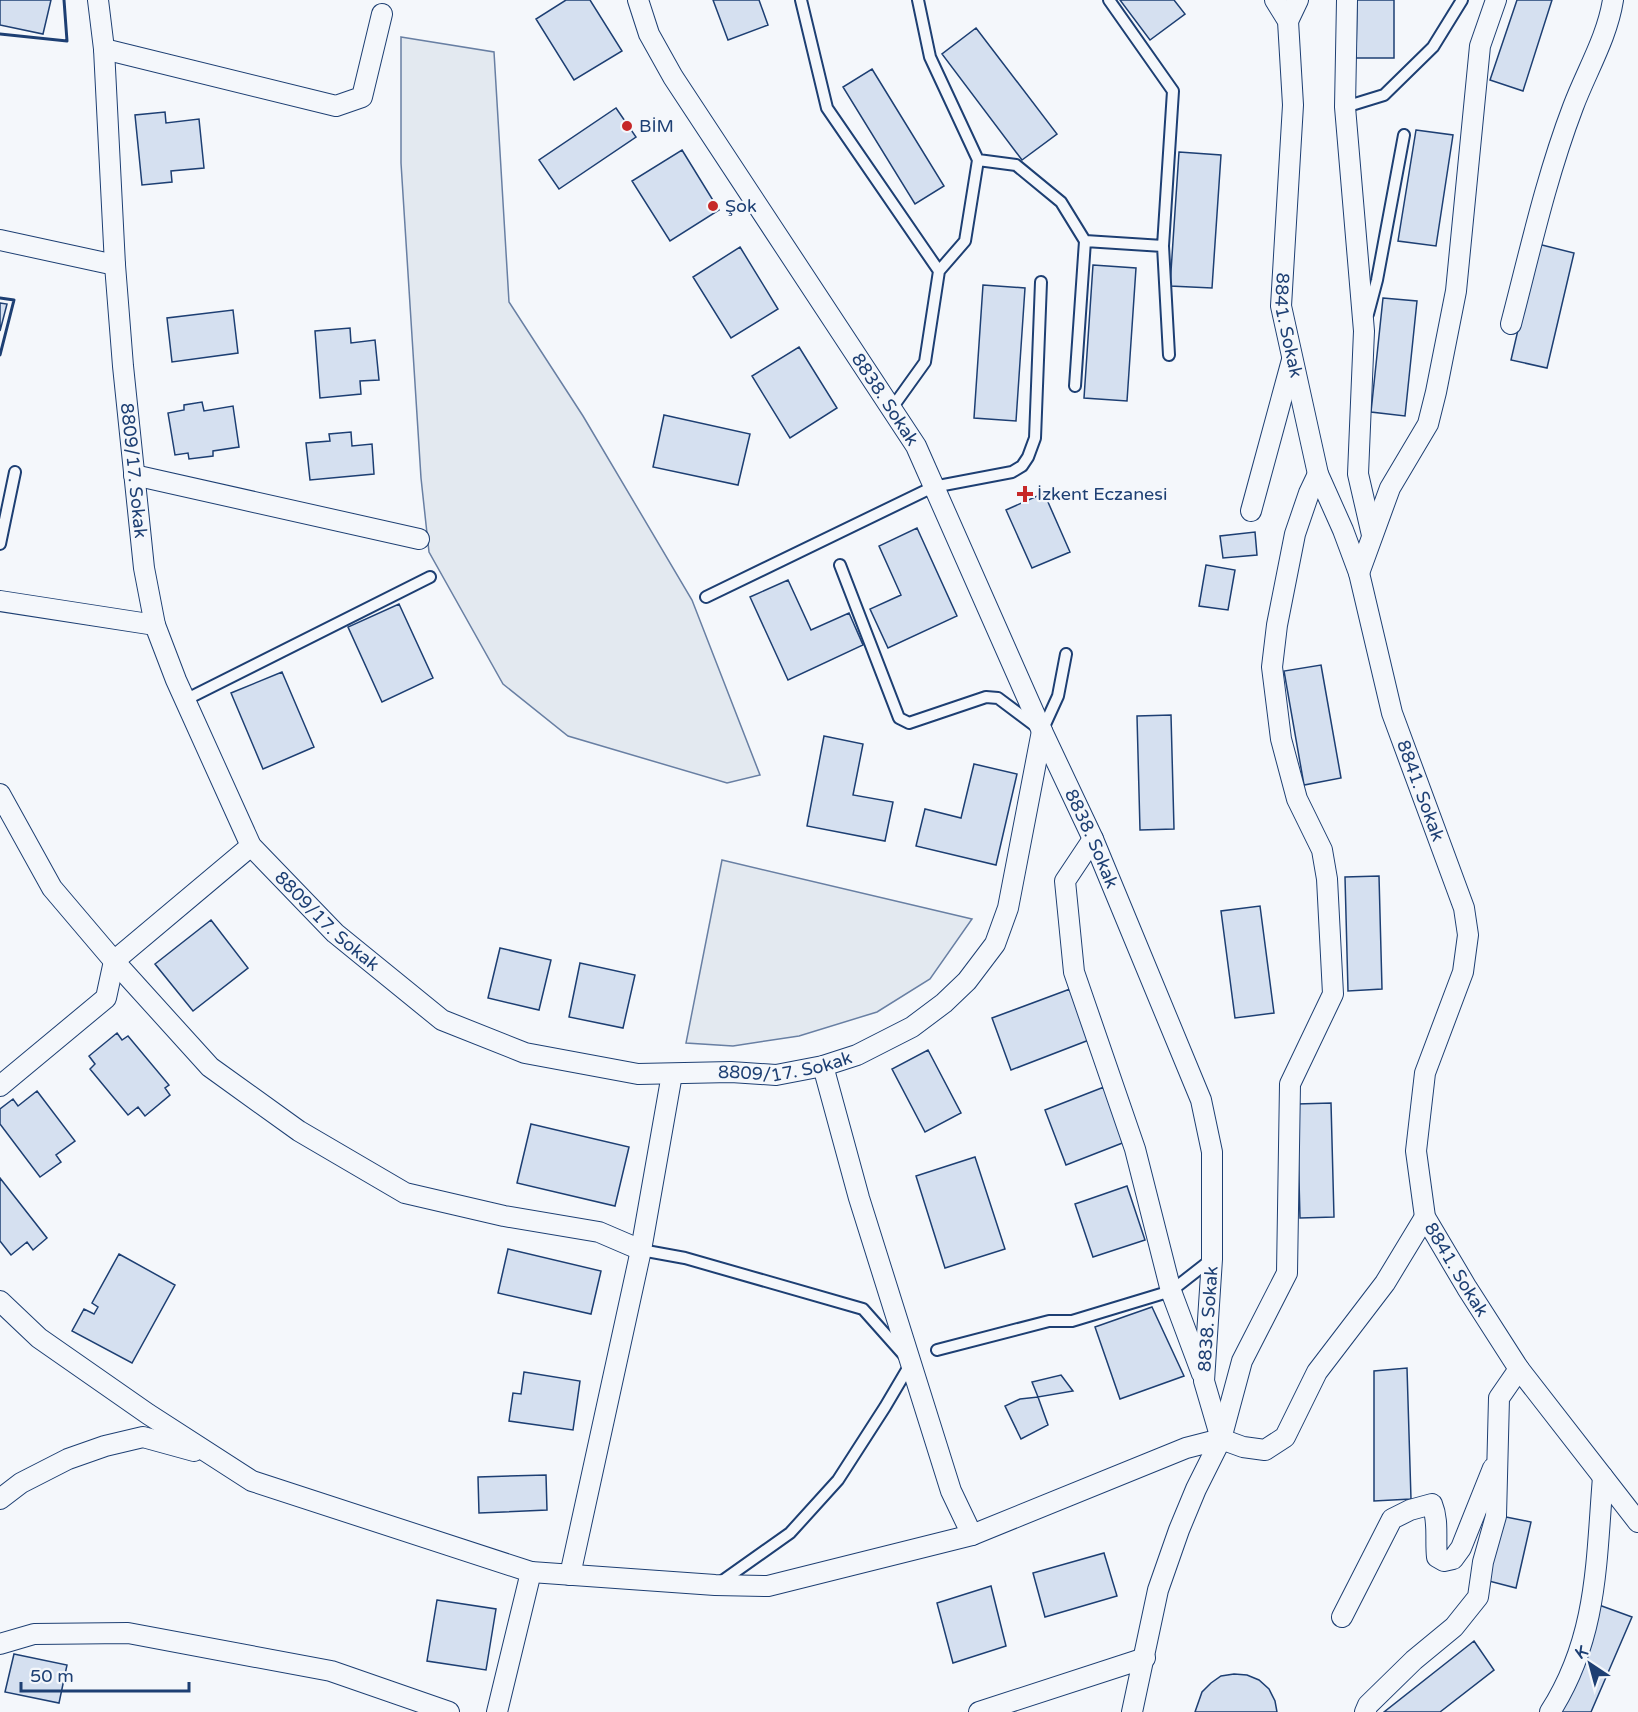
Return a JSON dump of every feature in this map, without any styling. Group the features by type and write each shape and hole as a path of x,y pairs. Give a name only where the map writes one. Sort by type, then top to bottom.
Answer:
{"street":[{"name":"8809/17. Sokak","path":"98,0 104,49 115,265 134,475 144,568 155,625 185,700 251,846 335,933 441,1020 525,1053 638,1074 731,1072 776,1075 823,1066 857,1054 912,1027 944,1003 967,981 995,944 1008,908 1042,731"},
{"name":"8838. Sokak","path":"638,0 649,34 673,77 916,446 1042,731 1093,839 1200,1100 1212,1152 1212,1259 1204,1381 1221,1439"},
{"name":"8841. Sokak","path":"1275,0 1288,21 1293,105 1281,306 1318,474 1359,573 1392,712 1464,908 1468,935 1463,972 1425,1073 1416,1150 1425,1217 1519,1369 1638,1522"},
{"path":"1288,21 1298,0"},
{"path":"1347,0 1345,107 1364,331 1358,474 1372,536"},
{"path":"1359,573 1390,488 1428,424 1436,392 1455,291 1480,46 1496,0"},
{"path":"1511,324 1548,179 1573,107 1610,19 1613,0"},
{"path":"104,49 336,106 362,97 383,7"},
{"path":"0,240 115,265"},
{"path":"1251,511 1293,358"},
{"path":"1132,1712 1158,1590 1179,1530 1221,1439 1242,1361 1287,1273 1290,1084 1333,994 1327,879 1322,850 1297,799 1281,739 1272,667 1277,625 1295,534 1318,474"},
{"path":"134,475 419,539"},
{"path":"0,601 155,625"},
{"path":"0,794 52,888 114,961 210,1067 299,1131 405,1193 504,1216 599,1232 641,1250"},
{"path":"1093,839 1065,881 1074,972 1135,1149 1171,1291 1204,1381"},
{"path":"0,1086 106,998 114,961 251,846"},
{"path":"823,1066 859,1198 910,1363 951,1491 972,1535"},
{"path":"570,1575 641,1250 672,1074"},
{"path":"0,1301 39,1338 252,1481 531,1572 715,1585 768,1586 972,1535 1186,1448 1221,1439 1243,1447 1265,1450 1285,1437 1317,1372 1385,1283 1425,1217"},
{"path":"1365,1712 1368,1705 1414,1660 1454,1627 1478,1597 1483,1562 1496,1516 1499,1398 1519,1369"},
{"path":"0,1499 21,1483 68,1460 105,1446 143,1437 214,1456"},
{"path":"1342,1617 1392,1519 1410,1510 1432,1504 1437,1516 1435,1538 1437,1557 1444,1561 1453,1559 1461,1548 1498,1455"},
{"path":"1550,1712 1559,1697 1585,1636 1595,1586 1603,1477"},
{"path":"497,1712 531,1572"},
{"path":"0,1644 34,1634 128,1633 331,1671 449,1712"},
{"path":"979,1712 1145,1658"}],"lane":[{"path":"801,0 827,108 939,271"},
{"path":"892,408 925,362 939,271 965,241 978,160 930,57 918,0"},
{"path":"1109,0 1173,91 1163,246 1169,355"},
{"path":"1345,107 1384,95 1432,47 1462,0"},
{"path":"1364,331 1377,280 1404,135"},
{"path":"978,160 1016,165 1060,202 1085,241 1075,386"},
{"path":"1085,241 1163,246"},
{"path":"706,597 933,487 1012,472 1022,466 1028,458 1035,438 1041,282"},
{"path":"0,544 15,472"},
{"path":"840,565 899,718 909,723 986,697 998,698 1042,731 1058,696 1066,654"},
{"path":"185,700 430,577"},
{"path":"641,1250 685,1258 863,1309 910,1363 838,1480 790,1533 715,1585"},
{"path":"938,1350 1049,1321 1072,1321 1171,1291 1212,1259"}],"shaded area":[{"path":"401,37 494,52 509,302 583,416 692,600 760,775 727,783 568,736 503,684 429,552 421,478 401,163"},
{"path":"722,860 972,919 930,979 877,1012 799,1036 733,1046 686,1043"}],"building":[{"path":"0,0 51,0 43,34 0,25"},
{"path":"566,0 590,0 622,51 574,80 536,19"},
{"path":"713,0 759,0 768,25 728,40"},
{"path":"1120,0 1174,0 1185,14 1150,40"},
{"path":"1357,0 1394,0 1394,58 1356,58"},
{"path":"1517,0 1552,0 1523,91 1490,80"},
{"path":"976,28 1057,134 1022,160 942,54"},
{"path":"872,69 944,186 915,204 843,87"},
{"path":"616,108 636,137 559,189 539,160"},
{"path":"165,112 166,123 199,119 204,168 171,171 172,182 142,185 135,115"},
{"path":"1416,130 1453,135 1436,246 1398,241"},
{"path":"682,150 719,210 670,241 632,181"},
{"path":"1179,152 1221,155 1212,288 1170,286"},
{"path":"1538,244 1574,253 1547,368 1511,360"},
{"path":"740,247 778,309 731,338 693,277"},
{"path":"1093,265 1136,268 1127,401 1084,398"},
{"path":"983,285 1025,288 1016,421 974,418"},
{"path":"1383,298 1417,301 1405,416 1371,412"},
{"path":"0,303 7,304 0,331"},
{"path":"233,310 238,353 172,362 167,318"},
{"path":"350,328 351,343 375,340 379,380 360,381 361,394 320,398 315,331"},
{"path":"799,347 837,408 790,438 752,376"},
{"path":"202,402 204,411 233,406 239,447 213,451 213,456 189,459 188,453 175,455 168,413 184,410 184,405"},
{"path":"664,415 750,434 738,485 653,467"},
{"path":"351,432 352,446 372,444 374,474 310,480 306,443 330,441 329,434"},
{"path":"1044,493 1070,552 1032,568 1006,510"},
{"path":"917,528 957,616 888,648 870,609 901,595 879,546"},
{"path":"1255,532 1257,555 1223,558 1220,536"},
{"path":"1206,565 1235,570 1228,610 1199,606"},
{"path":"788,580 811,630 849,613 863,645 788,680 750,597"},
{"path":"399,604 433,678 382,702 348,627"},
{"path":"1321,665 1341,778 1304,785 1284,671"},
{"path":"282,672 314,747 263,769 231,693"},
{"path":"1171,715 1174,829 1140,830 1137,716"},
{"path":"824,736 863,744 853,795 893,802 885,841 807,826"},
{"path":"974,764 1017,774 996,865 916,846 925,809 961,818"},
{"path":"1379,876 1382,989 1348,991 1345,877"},
{"path":"1260,906 1274,1013 1235,1018 1221,911"},
{"path":"211,920 248,968 193,1011 155,964"},
{"path":"500,948 551,960 539,1010 488,998"},
{"path":"580,963 635,975 623,1028 569,1017"},
{"path":"1070,989 1089,1040 1011,1070 992,1018"},
{"path":"117,1033 122,1040 128,1036 169,1085 165,1088 170,1095 145,1116 138,1107 128,1115 90,1069 95,1064 89,1056"},
{"path":"928,1050 961,1113 925,1132 892,1069"},
{"path":"1104,1087 1125,1142 1066,1165 1045,1110"},
{"path":"37,1091 75,1141 56,1155 61,1162 40,1177 0,1124 0,1109 13,1099 18,1106"},
{"path":"1331,1103 1334,1217 1300,1218 1297,1104"},
{"path":"531,1124 629,1147 615,1206 517,1183"},
{"path":"975,1157 1005,1249 945,1268 916,1176"},
{"path":"0,1178 47,1238 33,1250 27,1242 11,1255 0,1241"},
{"path":"1127,1186 1145,1240 1093,1257 1075,1204"},
{"path":"508,1249 601,1271 591,1314 498,1293"},
{"path":"119,1254 175,1285 132,1363 72,1331 84,1309 94,1314 98,1307 92,1303"},
{"path":"1152,1307 1184,1376 1120,1399 1095,1327"},
{"path":"1407,1368 1411,1499 1374,1501 1374,1371"},
{"path":"524,1372 580,1381 573,1430 509,1421 513,1393 521,1394"},
{"path":"1061,1375 1073,1391 1038,1397 1032,1382"},
{"path":"1038,1397 1048,1425 1021,1439 1005,1406 1020,1399"},
{"path":"546,1475 547,1510 479,1513 478,1477"},
{"path":"1501,1516 1531,1522 1516,1588 1485,1580"},
{"path":"1104,1553 1117,1596 1045,1617 1033,1573"},
{"path":"991,1586 1006,1646 953,1663 937,1603"},
{"path":"437,1600 496,1609 486,1670 427,1661"},
{"path":"1599,1605 1632,1617 1591,1712 1555,1712"},
{"path":"1474,1641 1494,1670 1440,1712 1384,1712"},
{"path":"14,1654 67,1665 59,1703 5,1692"},
{"path":"1247,1675 1259,1680 1269,1689 1277,1712 1195,1712 1202,1692 1211,1683 1221,1676"}],"wall":[{"path":"0,34 67,41 64,0"},
{"path":"0,298 14,300 0,355"}],"place":[{"name":"BİM","path":"627,126"},
{"name":"Şok","path":"713,206"},
{"name":"İzkent Eczanesi","path":"1025,494"}]}
